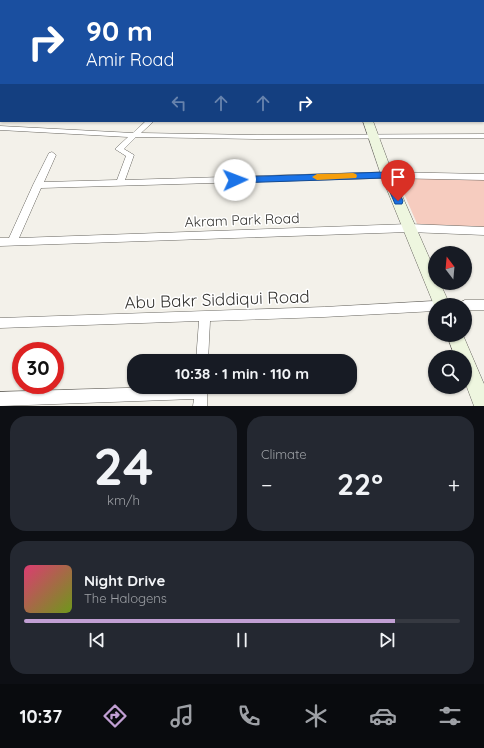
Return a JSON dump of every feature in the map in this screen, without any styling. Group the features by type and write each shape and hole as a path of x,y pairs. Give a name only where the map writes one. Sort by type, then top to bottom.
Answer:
{"main road":[{"path":"368,122 387,175 439,298"},
{"path":"472,377 484,406"}],"street":[{"path":"120,183 130,155 119,149 149,122"},
{"path":"0,128 134,135 257,137 484,136"},
{"path":"12,242 52,155"},
{"path":"37,185 387,175 484,177"},
{"name":"Akram Park Road","path":"0,242 409,228 484,231"},
{"path":"472,305 484,305"},
{"name":"Abu Bakr Siddiqui Road","path":"0,323 324,312 428,306"},
{"path":"202,354 205,316"},
{"path":"0,399 127,393"},
{"path":"200,394 200,406"}],"shaded area":[{"path":"396,175 484,177 484,231 418,226"}],"slow traffic":[{"path":"317,177 353,176"}],"route":[{"path":"235,180 387,175 398,201"}]}
